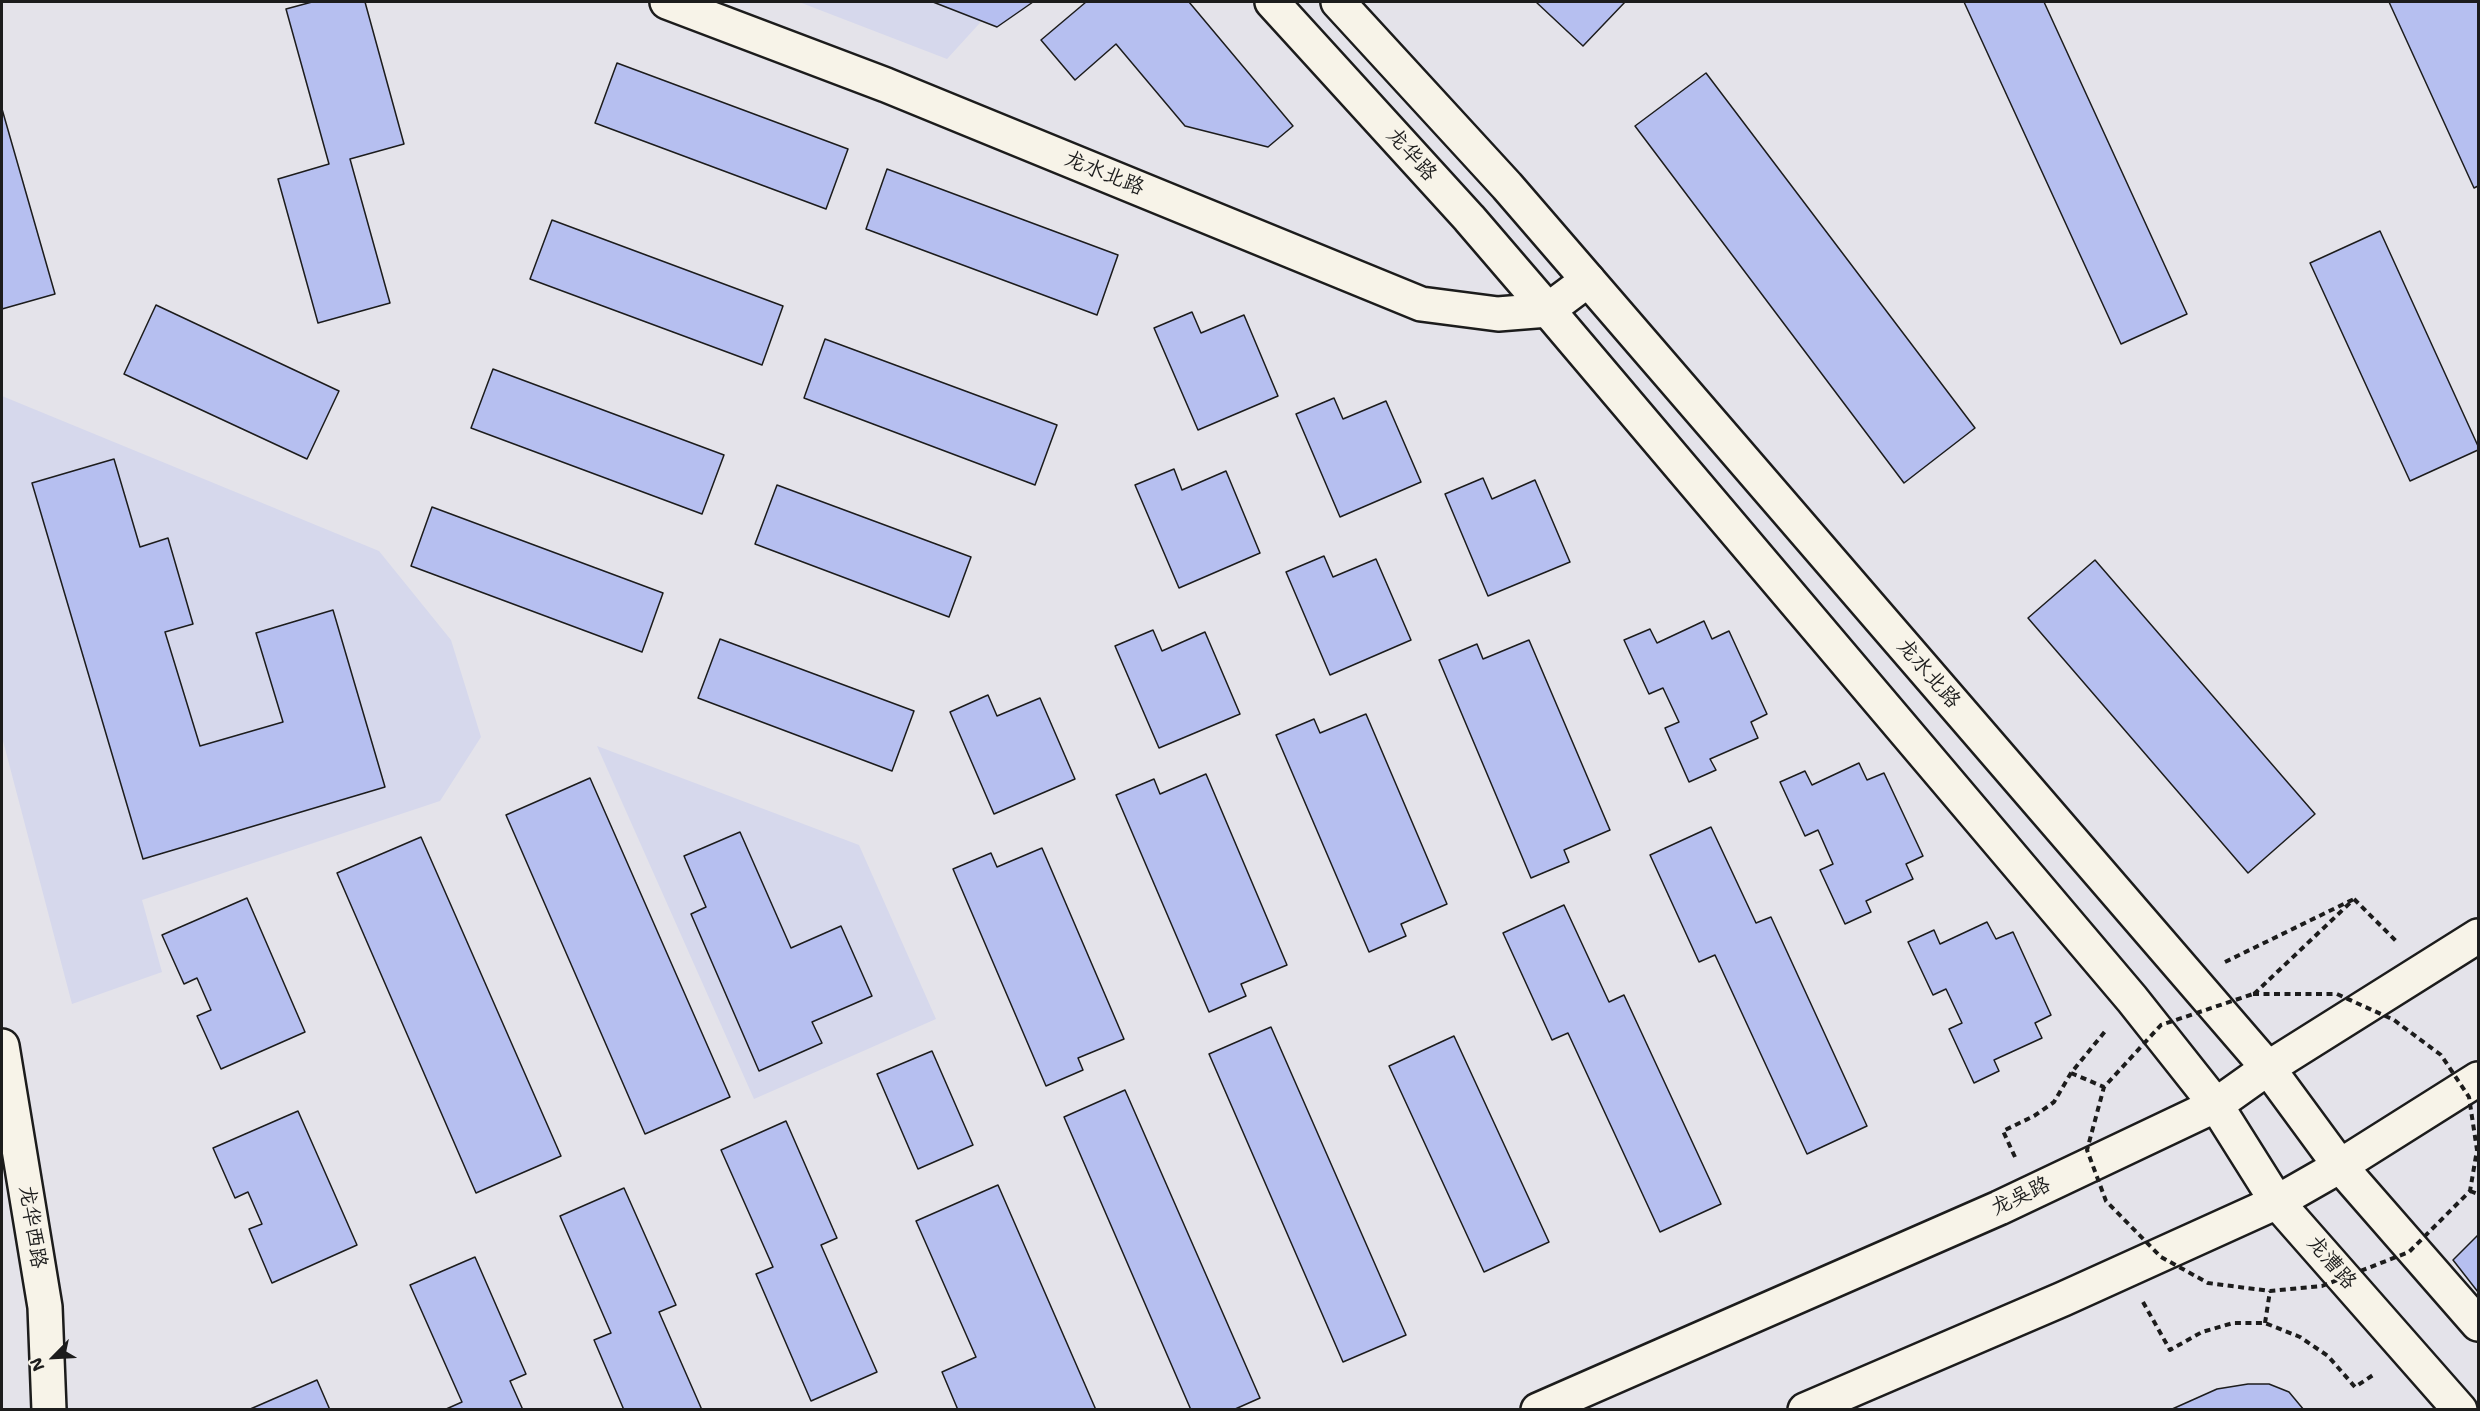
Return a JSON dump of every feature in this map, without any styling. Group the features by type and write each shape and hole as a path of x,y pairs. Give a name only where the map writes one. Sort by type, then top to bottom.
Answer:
{"main road":[{"name":"龙水北路","path":"667,2 897,89 1421,304 1498,314 1548,310"},
{"name":"龙华路","path":"1272,2 1469,218 1548,310"},
{"name":"龙水北路","path":"1338,2 1507,186 2268,1068"},
{"path":"1588,280 1548,310 2132,999 2216,1105"},
{"name":"龙吴路","path":"1538,1410 1999,1208 2216,1105 2268,1068 2478,936"},
{"name":"龙华西路","path":"2,1046 45,1307 49,1410"},
{"path":"2268,1068 2340,1166 2478,1324"},
{"path":"1805,1410 2126,1271 2277,1202 2340,1166 2478,1079"},
{"name":"龙漕路","path":"2216,1105 2277,1202 2460,1410"}],"path":[{"path":"2191,978 2354,899"},
{"path":"2354,899 2425,970"},
{"path":"2253,994 2354,899"},
{"path":"2253,994 2337,994 2394,1020 2441,1055 2469,1097 2477,1150 2470,1191 2409,1251 2322,1286 2270,1291 2208,1283 2161,1257 2106,1201 2087,1150 2104,1087 2161,1025 2253,994"},
{"path":"2003,1131 2034,1116 2054,1102 2071,1073 2132,999"},
{"path":"2071,1073 2104,1087"},
{"path":"2470,1191 2478,1194"},
{"path":"2126,1271 2170,1350 2202,1332 2233,1323 2265,1323 2300,1337 2328,1356 2355,1387"},
{"path":"2265,1323 2270,1291"}],"shaded area":[{"path":"799,2 999,2 947,59"},
{"path":"2,396 379,551 451,640 481,737 440,801 142,900 162,972 72,1004 2,737"},
{"path":"597,746 859,845 936,1019 754,1099"}],"building":[{"path":"312,2 365,2 404,144 350,159 390,303 318,323 278,179 329,164 286,9"},
{"path":"933,2 1033,2 997,27"},
{"path":"1086,2 1189,2 1293,126 1268,147 1185,126 1116,44 1075,80 1041,40"},
{"path":"1536,2 1625,2 1583,46"},
{"path":"1964,2 2044,2 2187,314 2121,344"},
{"path":"2389,2 2478,2 2478,186 2474,188"},
{"path":"617,63 848,149 826,209 595,123"},
{"path":"1706,73 1975,428 1904,483 1635,126"},
{"path":"2,109 55,294 2,309"},
{"path":"887,169 1118,255 1097,315 866,229"},
{"path":"552,220 783,306 762,365 530,279"},
{"path":"2380,231 2478,446 2478,450 2410,481 2310,263"},
{"path":"156,305 339,391 307,459 124,374"},
{"path":"1192,312 1201,333 1244,315 1278,396 1198,430 1154,328"},
{"path":"825,339 1057,425 1035,485 804,398"},
{"path":"493,369 724,455 702,514 471,428"},
{"path":"1334,398 1343,419 1386,401 1421,482 1340,517 1296,414"},
{"path":"114,459 140,547 168,538 193,624 165,632 200,746 283,722 256,633 333,610 385,787 143,859 32,483"},
{"path":"1174,469 1182,490 1226,471 1260,553 1179,588 1135,485"},
{"path":"1483,478 1492,499 1535,480 1570,562 1488,596 1445,494"},
{"path":"777,485 971,557 949,617 755,544"},
{"path":"432,507 663,593 642,652 411,566"},
{"path":"1324,556 1333,577 1376,559 1411,640 1330,675 1286,572"},
{"path":"2095,560 2315,814 2248,873 2028,618"},
{"path":"1704,621 1712,639 1729,631 1767,714 1751,722 1758,738 1710,759 1716,770 1689,782 1665,728 1679,722 1663,688 1649,694 1624,640 1650,629 1657,643"},
{"path":"1153,630 1162,651 1205,632 1240,714 1159,748 1115,646"},
{"path":"720,639 914,711 892,771 698,698"},
{"path":"1529,640 1610,830 1564,850 1569,862 1531,878 1439,660 1477,644 1483,659"},
{"path":"988,695 997,716 1040,698 1075,779 994,814 950,712"},
{"path":"1366,714 1447,904 1401,924 1406,936 1369,952 1276,735 1314,719 1320,733"},
{"path":"1859,763 1867,780 1884,773 1923,856 1906,864 1913,879 1866,901 1871,912 1845,924 1820,870 1833,864 1818,830 1805,836 1780,782 1805,771 1812,785"},
{"path":"1206,774 1287,965 1241,984 1246,996 1209,1012 1116,795 1154,779 1160,794"},
{"path":"590,778 730,1097 645,1134 506,815"},
{"path":"1711,827 1756,923 1771,917 1867,1126 1807,1154 1715,955 1699,962 1650,855"},
{"path":"740,832 791,948 841,926 872,996 812,1022 822,1043 759,1071 691,914 706,907 684,856"},
{"path":"421,837 561,1156 476,1193 337,873"},
{"path":"1042,848 1124,1039 1078,1058 1083,1070 1046,1086 953,869 991,853 997,867"},
{"path":"247,898 305,1032 221,1069 197,1016 211,1010 197,978 184,984 162,935"},
{"path":"1564,905 1609,1002 1624,995 1721,1204 1660,1232 1568,1033 1552,1040 1503,933"},
{"path":"1987,922 1996,939 2013,932 2051,1015 2035,1023 2042,1038 1994,1060 1999,1071 1974,1083 1949,1029 1962,1023 1946,989 1933,995 1908,942 1934,930 1940,944"},
{"path":"1271,1027 1406,1335 1343,1362 1209,1054"},
{"path":"1454,1036 1549,1242 1484,1272 1389,1066"},
{"path":"932,1051 973,1145 918,1169 877,1074"},
{"path":"1125,1090 1260,1398 1233,1410 1191,1410 1064,1117"},
{"path":"298,1111 357,1245 272,1283 249,1229 262,1224 248,1192 235,1198 213,1148"},
{"path":"786,1121 837,1238 821,1245 877,1372 811,1401 756,1274 773,1267 721,1150"},
{"path":"998,1185 1096,1410 958,1410 942,1372 976,1357 916,1221"},
{"path":"624,1188 676,1305 659,1312 702,1410 624,1410 594,1340 611,1333 560,1216"},
{"path":"2478,1235 2478,1292 2453,1260"},
{"path":"475,1257 526,1374 510,1381 523,1410 444,1410 462,1402 410,1285"},
{"path":"317,1380 330,1410 248,1410"},
{"path":"2248,1384 2269,1384 2289,1392 2304,1410 2170,1410 2217,1389"}]}
